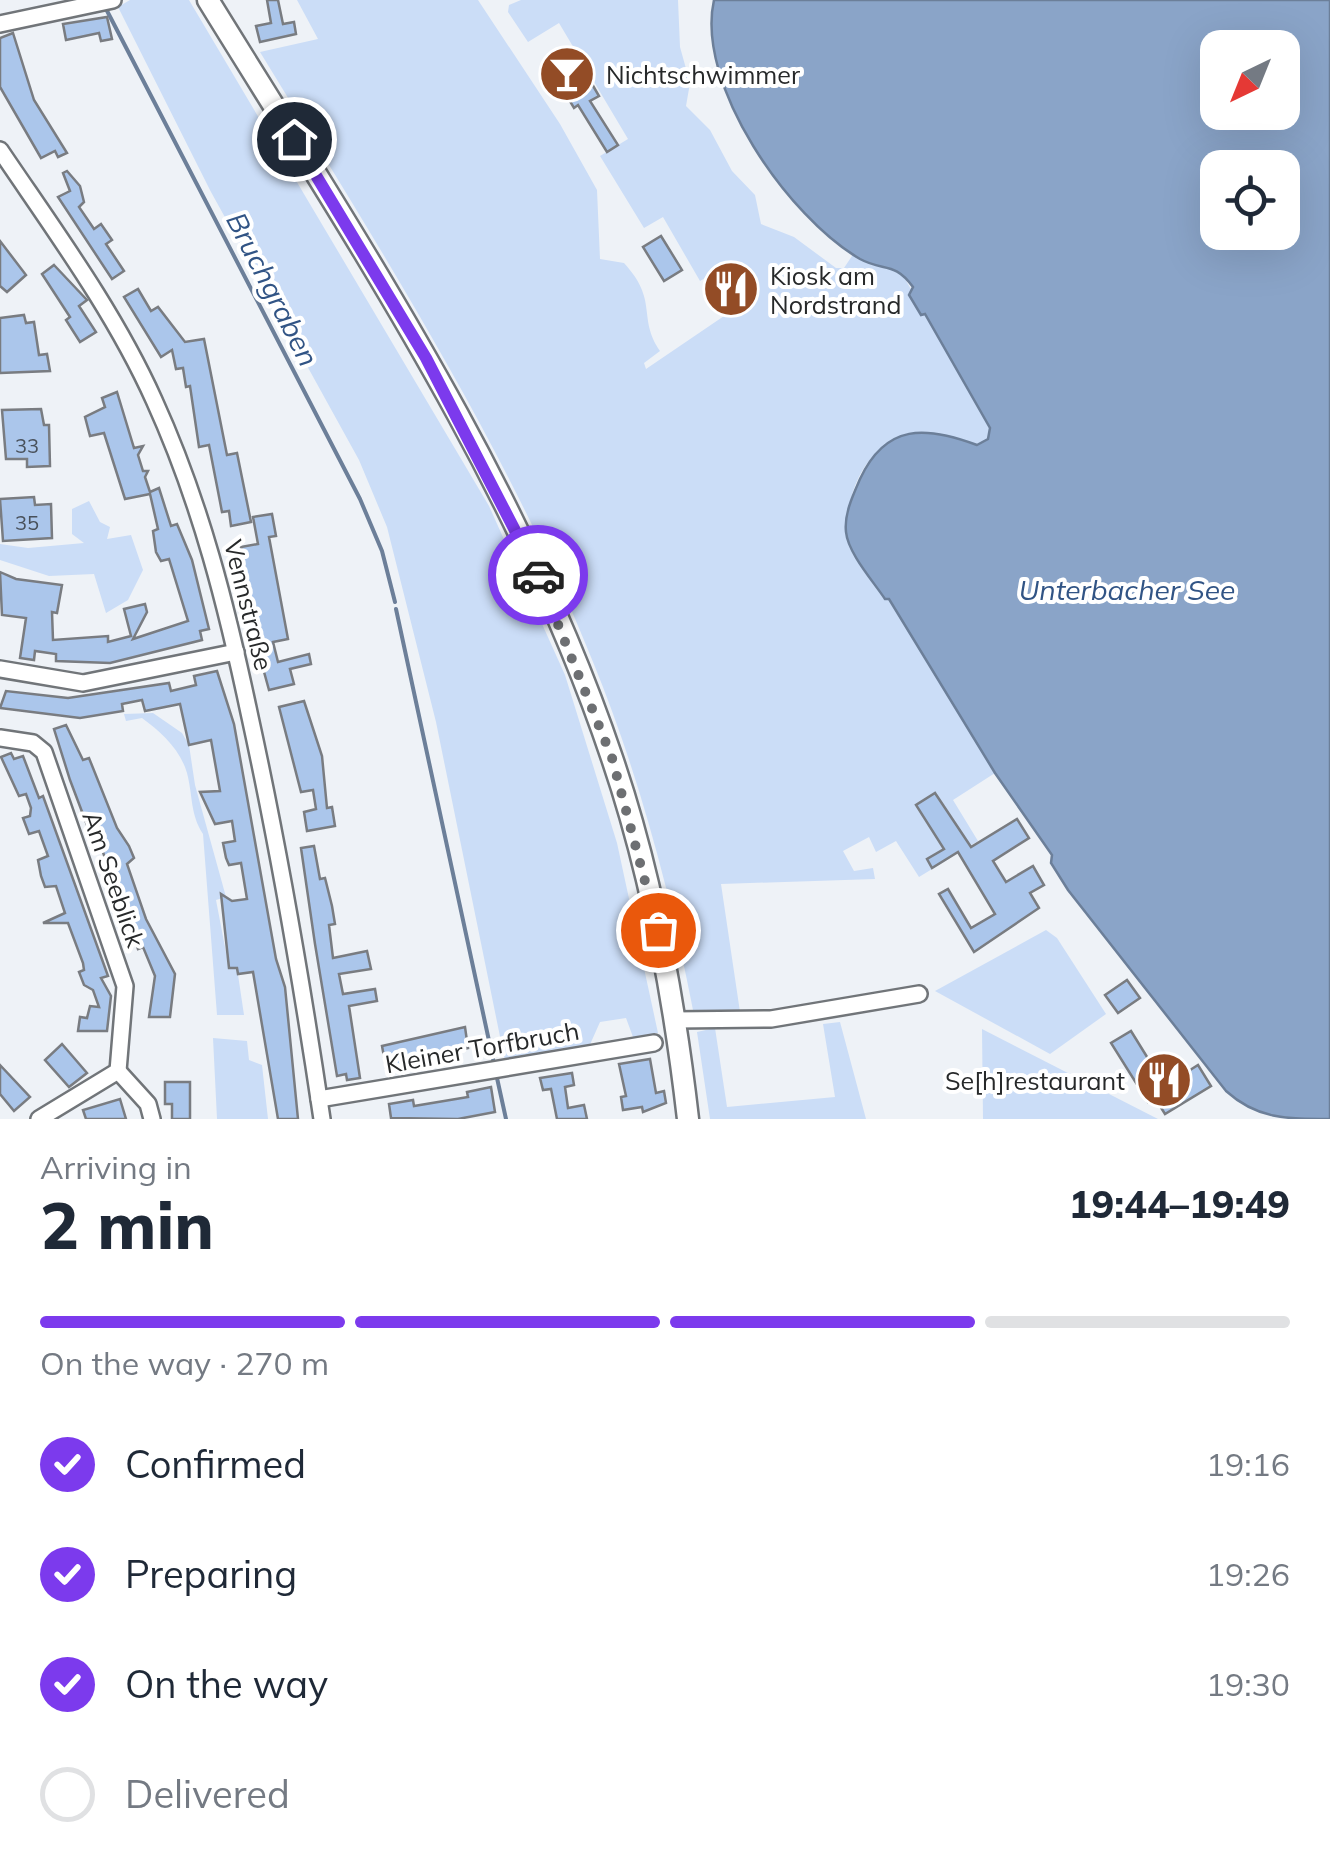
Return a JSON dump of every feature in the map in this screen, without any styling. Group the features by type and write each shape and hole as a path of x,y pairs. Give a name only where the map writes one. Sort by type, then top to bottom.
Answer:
{"main road":[{"path":"208,0 426,358 545,590 612,758 638,843 675,1020 688,1119"}],"street":[{"path":"0,24 113,0"},
{"name":"Vennstraße","path":"0,150 73,258 153,398 192,489 236,652 281,862 322,1119"},
{"path":"0,669 84,683 236,652"},
{"name":"Am Seeblick","path":"0,738 33,743 44,752 126,986 118,1072"},
{"path":"675,1020 771,1020 919,994"},
{"name":"Kleiner Torfbruch","path":"319,1100 654,1043"},
{"path":"39,1119 118,1072 148,1104 152,1119"}],"shaded area":[{"path":"130,0 189,0 489,506 565,675 617,843 658,1033 633,1037 626,1018 600,1022 588,1049 506,1066 436,722 387,527 359,460 211,192 118,7"},
{"path":"297,0 478,0 560,124 597,190 600,259 624,263 635,276 660,351 644,363 646,369 752,297 731,263 700,281 663,217 644,228 600,156 628,139 559,23 528,42 508,12 509,5 521,0 678,0 680,47 690,83 686,106 710,130 732,171 755,195 761,224 794,237 836,268 844,268 854,253 900,270 990,428 988,439 977,445 925,435 884,446 869,460 858,479 846,532 995,773 953,800 978,841 919,877 896,841 876,852 869,837 843,851 854,871 873,868 875,879 721,884 740,1012 693,1010 639,790 610,705 559,582 439,350 260,52 318,39"},
{"path":"89,501 100,522 110,527 107,539 131,535 143,570 128,600 106,613 94,574 49,576 0,560 0,544 28,548 84,543 72,534 72,509"},
{"path":"153,713 182,733 189,745 195,785 226,897 216,900 229,968 237,968 244,1015 217,1015 203,834 184,764 156,729 142,718 126,721 124,714"},
{"path":"1046,930 1057,938 1106,1014 1050,1054 935,991"},
{"path":"840,1022 866,1119 710,1119 697,1032 715,1028 727,1107 835,1097 823,1024"},
{"path":"982,1029 1158,1119 983,1119"},
{"path":"213,1038 247,1041 249,1060 262,1065 268,1119 217,1119"}],"water":[{"name":"Unterbacher See","path":"714,0 1330,0 1330,1119 1273,1116 1249,1107 1226,1091 1068,890 1051,863 1052,855 995,773 889,599 885,599 856,558 846,532 848,512 860,479 882,447 909,434 924,433 977,445 988,439 990,428 925,314 921,315 909,295 913,287 894,270 860,259 805,213 753,146 719,71 712,34"}],"building":[{"path":"267,0 278,0 283,24 294,22 296,34 260,42 256,26 271,23"},
{"path":"107,17 112,39 101,41 99,33 66,40 63,24"},
{"path":"13,33 34,100 67,153 58,157 55,151 41,158 0,87 0,38"},
{"path":"592,84 599,96 590,101 618,145 607,152 578,105 574,108 568,98"},
{"path":"67,171 80,186 84,202 79,207 94,229 101,224 112,240 106,244 124,271 112,279 58,197 70,191 63,173"},
{"path":"661,236 682,270 664,281 643,247"},
{"path":"0,241 26,275 7,292 0,286"},
{"path":"54,265 87,300 79,306 96,332 80,342 66,320 70,317 42,274"},
{"path":"724,267 745,301 731,310 710,276"},
{"path":"138,289 151,311 158,307 185,342 204,339 227,455 237,453 251,522 231,526 229,511 222,512 209,445 199,447 190,386 186,387 183,368 176,369 172,350 161,357 124,297"},
{"path":"24,315 26,323 34,322 39,355 47,354 50,371 0,373 0,318"},
{"path":"117,392 134,448 143,446 138,455 143,471 148,471 145,477 150,492 159,488 171,526 177,524 192,560 209,629 200,631 202,640 110,663 56,661 56,654 35,651 34,660 20,658 26,618 2,615 0,572 16,579 62,585 57,613 52,612 53,640 108,636 108,642 131,636 124,609 145,604 147,612 133,639 188,621 169,559 161,561 156,552 153,531 158,529 150,494 125,499 104,433 90,436 85,417 105,407 102,398"},
{"path":"41,409 44,425 49,425 50,466 27,467 27,459 6,459 2,410"},
{"path":"34,497 35,505 51,504 52,538 3,541 0,499"},
{"path":"272,514 276,536 269,537 288,639 273,642 278,662 309,654 311,664 290,669 294,684 269,690 255,639 241,547 258,544 253,517"},
{"path":"217,671 234,724 276,959 285,987 298,1119 278,1119 253,972 238,974 237,968 229,968 221,894 232,901 247,899 241,863 229,865 223,843 235,841 232,821 215,824 200,792 220,791 211,740 189,745 180,704 145,711 142,700 122,704 123,711 80,718 0,708 6,691 68,698 169,683 171,691 196,685 194,676"},
{"path":"304,701 322,756 327,808 332,807 335,826 307,831 304,812 316,809 313,790 301,792 279,707"},
{"path":"66,725 83,760 89,758 117,828 134,858 127,864 146,919 175,974 170,1017 149,1017 155,976 143,947 138,949 130,926 126,927 119,896 105,870 109,869 100,844 95,846 70,780 54,729"},
{"path":"11,753 14,759 23,756 39,798 43,796 108,976 101,978 111,996 107,1031 78,1031 80,1017 87,1018 90,1006 99,1007 93,990 84,985 79,972 84,970 83,963 68,923 43,923 65,913 56,886 45,887 41,876 38,860 48,856 39,831 29,834 23,818 30,816 31,808 26,794 19,796 1,757"},
{"path":"935,793 971,847 1017,819 1029,838 993,861 1006,882 1033,866 1044,885 1030,893 1039,908 974,952 939,894 948,889 971,928 995,914 958,852 932,868 927,859 944,849 916,805"},
{"path":"314,846 320,879 325,878 332,906 335,924 329,925 333,958 367,951 371,969 339,974 343,994 375,989 377,1001 349,1006 360,1078 347,1080 346,1074 337,1076 301,848"},
{"path":"1127,980 1140,998 1118,1013 1105,995"},
{"path":"465,1027 468,1048 386,1068 382,1046"},
{"path":"1131,1031 1165,1086 1198,1065 1211,1086 1165,1114 1155,1098 1148,1102 1111,1043"},
{"path":"62,1044 87,1073 69,1087 45,1060"},
{"path":"650,1059 656,1093 664,1091 666,1103 643,1112 642,1107 623,1110 621,1097 626,1096 619,1064"},
{"path":"0,1065 30,1097 14,1111 0,1094"},
{"path":"572,1073 574,1085 565,1087 568,1108 584,1105 587,1119 557,1119 551,1089 543,1090 540,1078"},
{"path":"165,1082 190,1082 190,1119 172,1119 172,1104 165,1104"},
{"path":"491,1087 495,1112 458,1119 391,1118 389,1104 413,1100 414,1106 468,1097 467,1092"},
{"path":"120,1099 126,1119 86,1119 83,1110"}],"waterway":[{"name":"Bruchgraben","path":"104,5 360,499 382,551 395,602"},
{"name":"Bruchgraben","path":"396,609 494,1064"},
{"name":"Bruchgraben","path":"497,1078 506,1119"}],"way so far":[{"path":"538,575 612,758 638,843 658,930"}],"place":[{"name":"Nichtschwimmer","path":"567,74"},
{"name":"Kiosk am Nordstrand","path":"731,289"},
{"name":"Se[h]restaurant","path":"1164,1080"}],"route":[{"path":"294,139 426,358 505,504 538,575"}]}
